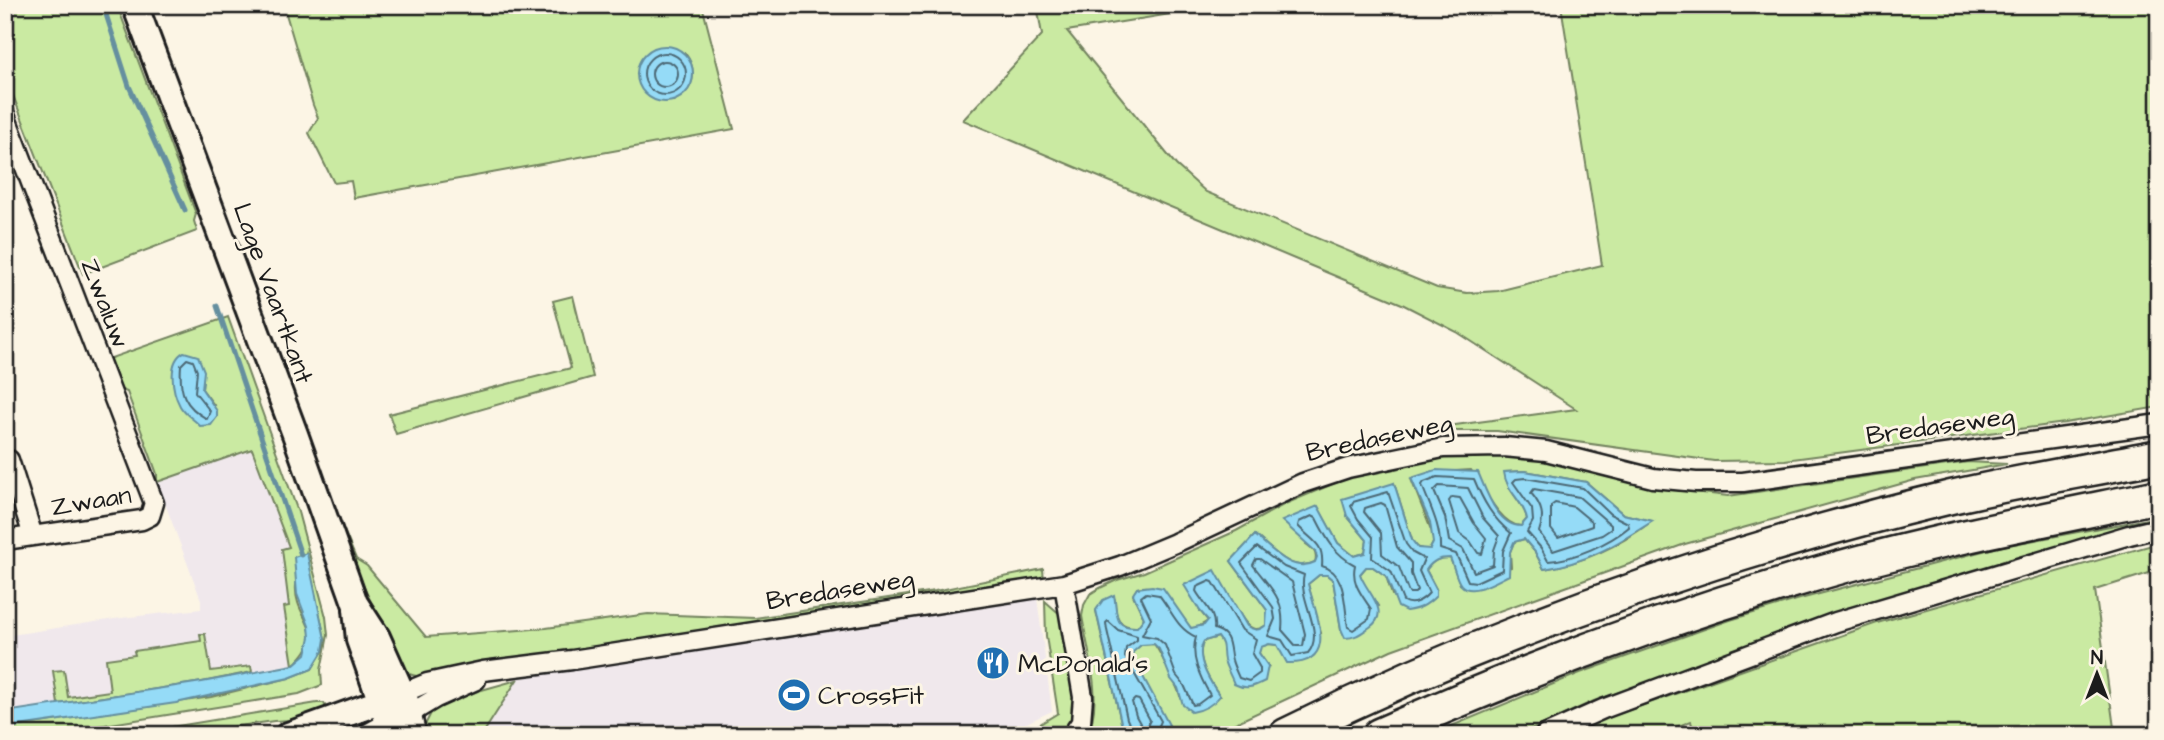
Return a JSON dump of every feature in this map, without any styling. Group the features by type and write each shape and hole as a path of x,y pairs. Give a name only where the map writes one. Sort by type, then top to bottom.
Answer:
{"highway":[{"path":"1286,735 1418,674 1582,607 1686,572 1812,533 1953,497 2159,456"},
{"path":"1378,735 1515,676 1597,646 1828,571 1962,537 2159,496"}],"street":[{"name":"Lage Vaartkant","path":"135,5 286,409 355,603 377,637 395,720"},
{"name":"Zwaluw","path":"6,120 154,503 153,510"},
{"name":"Bredaseweg","path":"288,735 395,720 427,683 454,676 1064,584 1164,548 1303,483 1348,468 1443,448 1504,447 1546,451 1653,478 1743,482 2159,424"},
{"name":"Zwaan","path":"9,460 33,536"},
{"name":"Zwaan","path":"5,540 142,520 150,516 153,510"},
{"path":"1545,735 1603,709 1836,622 2159,528"},
{"path":"1064,584 1083,697 1081,722 1072,735"}],"shaded area":[{"path":"252,449 289,547 303,666 5,721 5,636 201,609 201,600 157,482"},
{"path":"1037,598 1052,711 1001,735 412,735 514,679"}],"green space":[{"path":"5,5 117,5 196,214 194,221 197,231 83,274 5,75"},
{"path":"702,5 734,129 354,198 351,181 334,183 309,133 318,118 284,7","holes":["685,53 693,74 690,87 673,101 637,74 641,60"]},
{"path":"1037,5 1225,5 1067,31 1176,165 1206,192 1437,288 1467,293 1498,291 1602,265 1561,5 2159,5 2159,407 2065,423 1785,460 1714,461 1497,431 1410,431 1576,409 1457,332 1402,304 963,120 1042,35"},
{"path":"573,296 593,377 396,434 389,414 571,368 553,301"},
{"path":"228,317 298,512 326,617 328,635 321,670 322,685 299,694 42,735 5,735 5,728 211,697 289,678 312,669 323,651 325,639 306,553 296,585 300,607 308,625 310,643 293,665 284,607 289,606 282,549 289,547 252,449 157,482 157,474 127,392 119,389 108,359","holes":["173,375 203,378 202,389 214,405 196,420 179,400"]},
{"path":"1532,454 1668,489 1728,496 1968,462 2007,464 1915,480 1685,544 1391,650 1210,735 1155,735 1165,731 1132,656 1132,652 1141,645 1154,644 1180,696 1220,696 1202,662 1201,647 1204,641 1218,637 1224,644 1224,659 1268,666 1259,653 1260,647 1321,633 1308,584 1319,575 1327,575 1333,580 1341,629 1378,606 1360,574 1366,567 1373,567 1386,576 1392,595 1436,589 1426,570 1439,559 1450,558 1460,584 1511,567 1510,552 1514,542 1524,539 1544,569 1601,552 1652,521 1623,514 1586,482 1525,471 1505,472 1508,485 1527,519 1521,526 1506,520 1471,470 1455,471 1411,479 1433,535 1430,549 1424,549 1417,547 1412,540 1394,483 1347,516 1367,540 1365,553 1354,556 1338,543 1318,507 1306,544 1316,556 1315,562 1298,565 1290,562 1255,535 1231,561 1267,610 1266,625 1260,628 1255,629 1247,624 1233,604 1200,611 1208,621 1191,628 1163,592 1147,587 1137,588 1133,595 1144,618 1138,627 1126,626 1119,620 1115,600 1096,611 1121,722 1125,731 1132,735 1086,735 1094,709 1094,693 1082,616 1090,594 1117,580 1144,572 1236,531 1285,504 1361,472 1441,455"},
{"path":"2159,517 2159,523 1871,604 1594,701 1520,735 1430,735 1580,673 1730,620 1800,599 2002,546"},
{"path":"343,528 356,559 367,566 426,637 546,628 648,614 755,618 935,591 1043,569 1044,581 423,678 409,674 393,661 378,616 341,542"},
{"path":"2159,543 2159,570 2095,590 2115,735 1694,735 1691,721 1656,735 1568,735 1601,720 1877,623"},
{"path":"1045,601 1062,616 1077,692 1074,719 1065,730 1055,735 1022,735 1058,713 1046,636"},
{"path":"200,634 205,634 211,671 251,666 252,672 58,704 53,671 64,670 68,697 110,691 106,659 135,655 134,651 201,641"},
{"path":"517,680 482,735 424,735 423,729 433,709 478,691"},
{"path":"324,703 327,710 309,719 218,729 216,735 123,735"}],"water":[{"path":"659,46 671,46 681,50 689,58 693,74 689,90 681,98 671,102 659,102 649,98 641,90 637,80 637,68 641,58 649,50"},
{"path":"184,352 198,356 204,371 202,389 217,411 217,417 211,425 200,426 184,412 177,400 173,369 175,362"},
{"path":"1436,470 1478,472 1499,514 1505,520 1521,526 1527,519 1505,479 1504,472 1525,471 1586,482 1623,514 1653,521 1588,557 1544,569 1524,539 1514,542 1510,552 1509,575 1478,588 1461,585 1450,558 1439,559 1426,570 1436,589 1436,596 1422,607 1406,611 1398,607 1386,576 1373,567 1366,567 1360,574 1376,602 1379,615 1370,627 1349,638 1345,638 1341,629 1333,580 1327,575 1319,575 1308,584 1319,623 1319,647 1314,656 1287,663 1277,645 1261,647 1259,653 1268,666 1265,681 1242,687 1234,684 1218,637 1204,641 1201,647 1202,662 1220,696 1204,708 1192,712 1183,705 1178,688 1171,679 1159,649 1154,644 1141,645 1132,656 1169,725 1149,735 1136,736 1126,732 1121,722 1096,610 1103,600 1114,595 1120,622 1129,627 1137,627 1144,618 1133,594 1137,588 1163,588 1191,628 1204,625 1208,620 1184,585 1215,570 1247,626 1259,629 1266,625 1267,610 1231,561 1255,535 1290,562 1307,565 1315,562 1315,551 1282,521 1318,506 1338,543 1354,556 1365,553 1367,540 1347,516 1342,499 1394,483 1412,540 1418,548 1430,549 1433,543 1430,522 1411,478"},
{"path":"307,553 325,639 323,651 312,669 289,678 176,703 5,728 5,712 202,682 293,665 306,654 310,637 309,626 297,594 294,557"}],"waterway":[{"path":"103,5 129,86 185,210"},
{"path":"217,306 301,555"}],"place":[{"name":"McDonald's","path":"993,663"},
{"name":"CrossFit","path":"794,695"}]}
